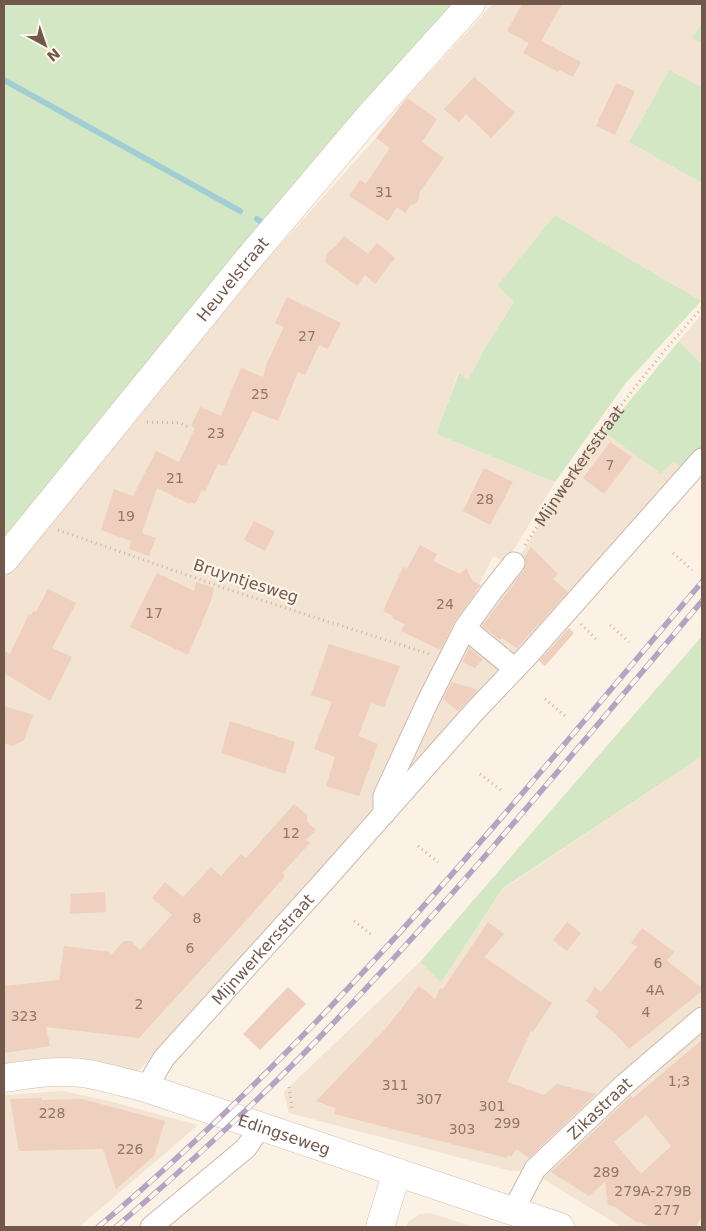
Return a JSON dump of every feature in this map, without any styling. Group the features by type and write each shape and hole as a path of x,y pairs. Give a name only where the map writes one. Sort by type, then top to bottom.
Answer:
{"street":[{"name":"Heuvelstraat","path":"4,560 246,262 368,118 472,4"},
{"name":"Mijnwerkersstraat","path":"146,1088 164,1058 702,459"},
{"path":"384,814 384,796 465,628 514,563"},
{"path":"465,628 515,669"},
{"name":"Zikastraat","path":"513,1211 535,1169 625,1084 702,1018"},
{"name":"Edingseweg","path":"4,1078 36,1073 69,1072 88,1074 146,1088 560,1227"},
{"path":"151,1227 246,1148 261,1126"},
{"path":"380,1227 397,1172"}],"path":[{"name":"Mijnwerkersstraat","path":"514,563 600,432 677,335 702,308"},
{"path":"144,422 181,423 188,427"},
{"name":"Bruyntjesweg","path":"36,522 230,590 449,660"},
{"path":"673,553 692,570"},
{"path":"610,625 629,642"},
{"path":"545,699 565,716"},
{"path":"480,774 501,790"},
{"path":"418,846 438,862"},
{"path":"354,921 373,936"}],"shaded area":[{"path":"493,4 702,4 702,22 692,38 702,44 702,87 669,70 629,142 702,183 702,300 555,215 497,286 514,302 485,348 468,380 458,373 436,434 555,482 506,562 493,556 366,821 337,850 138,1071 4,1067 4,575 73,494 205,329 376,138 407,97"},
{"path":"702,314 702,364 679,341"},
{"path":"604,432 661,474 673,462 685,470 395,791 447,673 570,476"},
{"path":"702,756 702,1013 603,1096 521,1171 511,1171 289,1113 284,1092 420,962 441,981 503,889"},
{"path":"702,1026 702,1227 621,1227 537,1175"},
{"path":"63,1091 109,1101 198,1125 79,1227 4,1227 4,1095"},
{"path":"430,1213 474,1227 406,1227 408,1222 420,1214"}],"green space":[{"path":"4,4 455,4 194,305 4,537"},
{"path":"702,22 702,44 692,38"},
{"path":"669,70 702,87 702,183 629,142"},
{"path":"555,215 701,301 625,384 555,482 436,434 459,373 468,380 485,348 514,302 497,286"},
{"path":"679,341 702,364 702,451 685,470 673,462 661,474 604,432"},
{"path":"702,636 702,756 503,888 441,982 420,962"}],"building":[{"path":"522,4 562,4 541,41 581,62 573,77 559,70 558,72 523,53 529,43 507,31"},
{"path":"474,77 515,113 491,138 466,114 459,122 444,109"},
{"path":"616,83 635,91 615,135 596,126"},
{"path":"407,98 437,119 422,142 444,158 419,193 416,203 410,206 405,213 397,207 388,221 349,196 360,180 366,184 390,148 376,138"},
{"path":"344,236 368,254 377,243 395,258 375,284 365,275 357,286 325,262 327,253"},
{"path":"287,297 341,323 328,349 319,345 305,375 298,372 278,421 253,411 226,465 218,464 205,492 202,490 195,504 190,502 190,504 157,488 142,533 156,538 149,556 129,549 131,541 101,530 114,489 133,496 156,451 179,462 195,428 191,426 200,407 221,416 241,368 263,377 267,363 284,327 275,323"},
{"path":"610,442 632,457 604,494 583,478"},
{"path":"484,468 513,482 490,525 463,511"},
{"path":"254,521 275,531 265,551 244,540"},
{"path":"420,545 437,554 433,561 460,574 466,568 473,581 481,585 455,621 440,650 401,631 405,624 383,611 403,567 407,569"},
{"path":"531,547 558,574 553,579 568,592 517,648 502,638 500,640 482,626 524,570 526,564 525,557"},
{"path":"157,573 194,591 196,582 214,588 211,601 188,655 130,627"},
{"path":"48,589 76,603 52,648 72,657 50,701 4,673 4,650 10,654 29,614 31,615 33,611 36,612"},
{"path":"569,628 574,633 545,666 539,661"},
{"path":"329,644 400,666 384,707 371,703 358,736 378,744 359,796 326,786 335,757 314,749 332,702 311,695"},
{"path":"469,648 483,659 475,668 462,662"},
{"path":"452,682 478,690 458,711 443,699"},
{"path":"4,706 33,715 24,740 13,746 4,743"},
{"path":"230,721 295,742 285,774 221,753"},
{"path":"294,804 307,815 307,821 316,830 306,840 310,843 282,873 285,876 251,915 139,1038 46,1027 50,1046 4,1053 4,986 59,980 64,946 110,952 110,956 124,941 131,941 140,950 172,915 152,898 165,882 183,897 211,867 221,876 241,854 246,858"},
{"path":"105,892 106,912 70,914 71,894"},
{"path":"488,922 504,934 484,957 552,1003 533,1032 531,1031 507,1082 544,1095 557,1084 596,1094 529,1158 516,1149 511,1157 508,1155 507,1158 334,1114 336,1108 316,1101 387,1027 419,986 435,999 440,988 443,989"},
{"path":"567,922 581,933 567,951 553,940"},
{"path":"642,928 674,952 667,961 702,988 702,991 629,1049 615,1033 595,1017 599,1011 586,1001 595,987 601,992 637,947 631,943"},
{"path":"288,987 306,1004 260,1050 243,1034"},
{"path":"702,1040 702,1215 696,1227 652,1227 635,1221 615,1207 608,1205 605,1182 589,1196 551,1172 631,1096 633,1098","holes":["646,1115 671,1146 641,1174 614,1142"]},
{"path":"42,1098 42,1100 82,1099 165,1121 154,1156 116,1189 103,1149 19,1151 10,1099"}],"waterway":[{"path":"4,80 240,211"}],"railway":[{"path":"98,1227 181,1154 261,1078 339,998 487,834 702,582"},
{"path":"116,1227 194,1159 244,1112 294,1064 368,986 514,823 702,601"}]}
